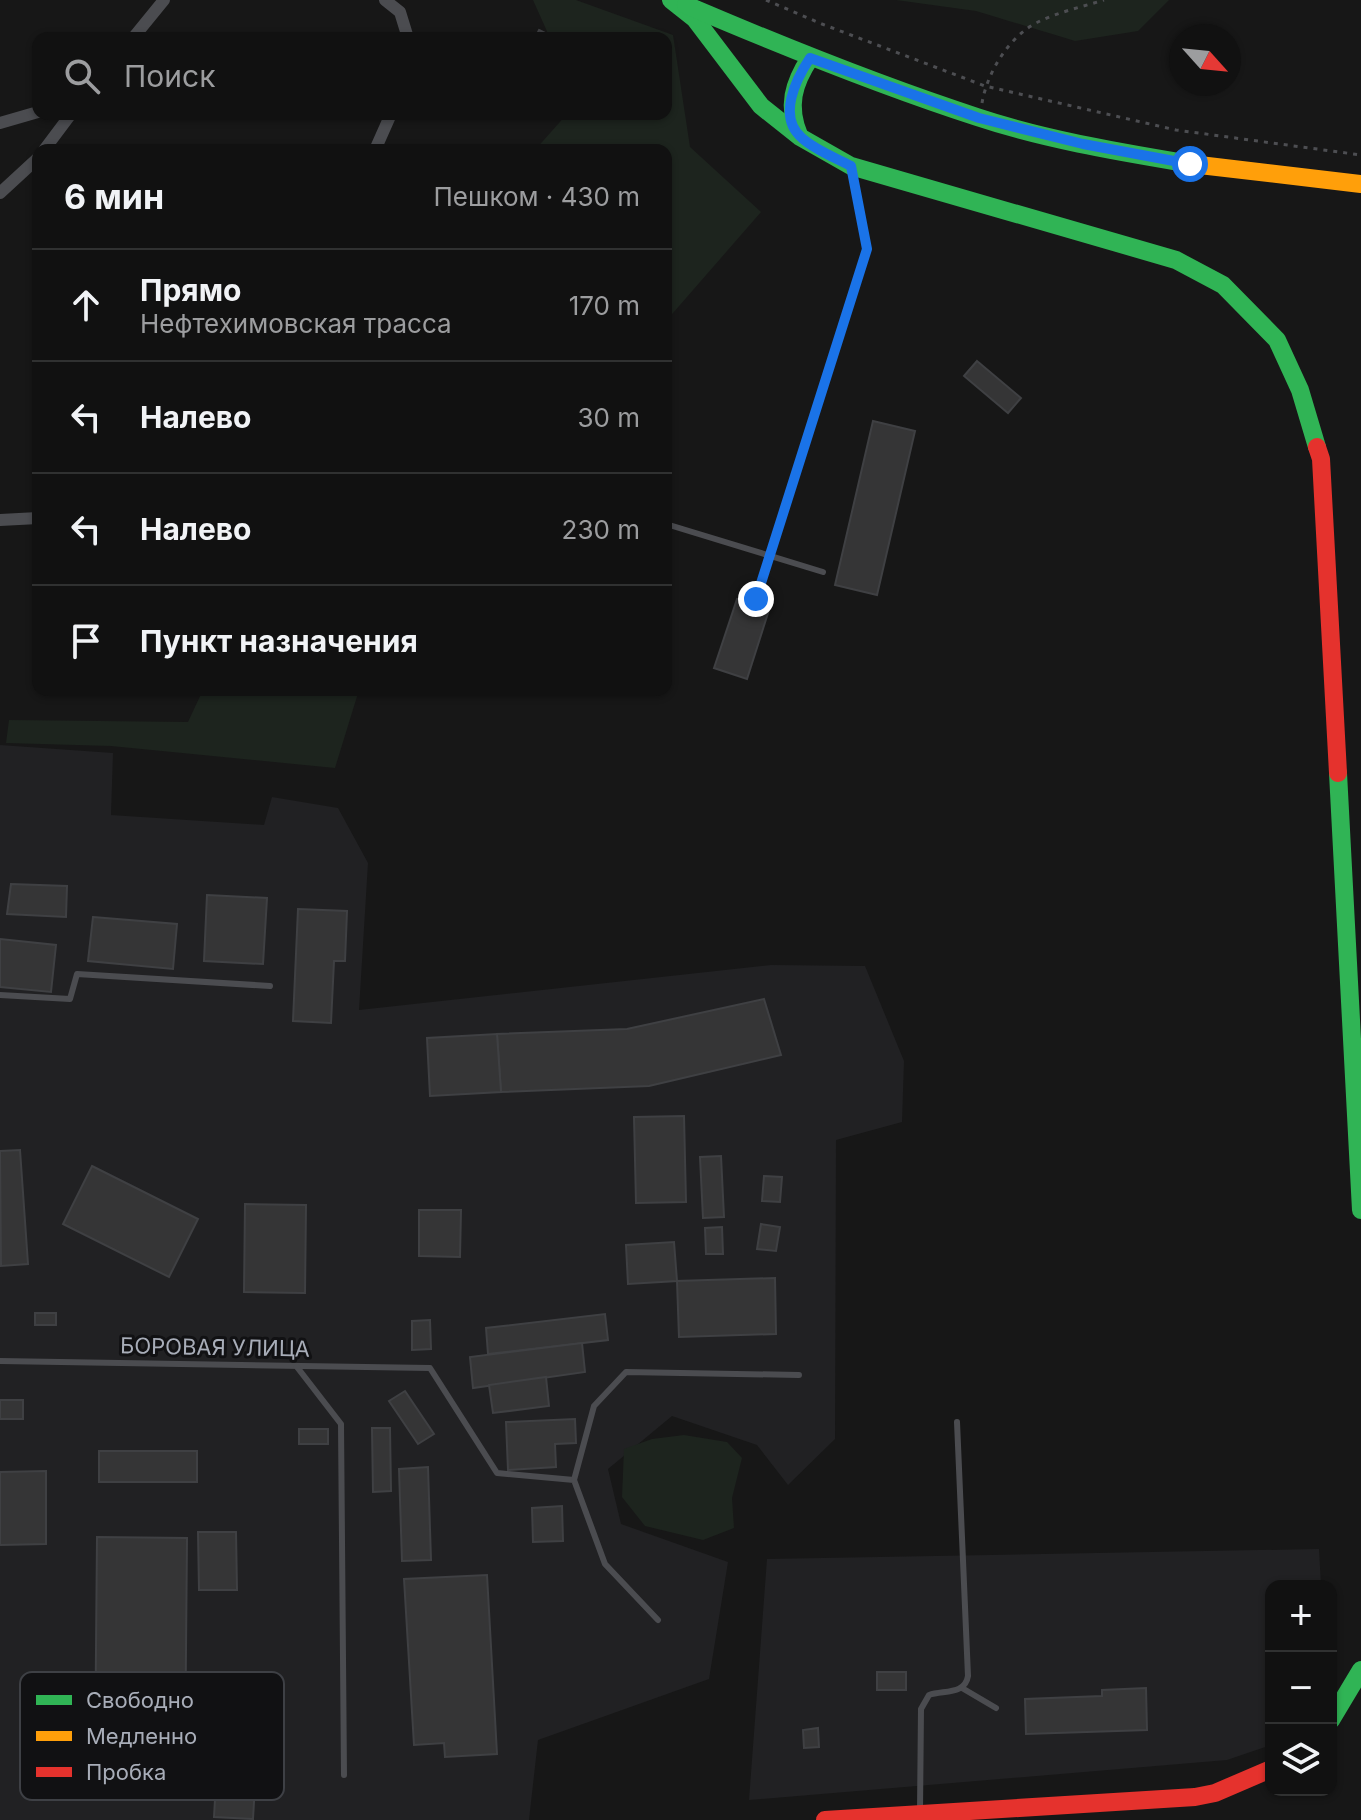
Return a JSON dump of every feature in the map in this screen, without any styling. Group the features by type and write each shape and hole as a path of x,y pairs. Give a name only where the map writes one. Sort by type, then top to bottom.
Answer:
{"street":[{"path":"138,32 164,0"},
{"path":"385,0 400,12 406,32"},
{"path":"674,0 810,58 979,118 1083,144 1190,164 1361,184"},
{"path":"674,0 695,19 761,106 800,137 851,166 1176,260 1223,285 1277,340 1300,390 1321,459 1361,1210"},
{"path":"800,137 791,118 791,95 799,74 810,58"},
{"path":"0,123 32,114"},
{"path":"48,144 66,120"},
{"path":"378,144 388,120"},
{"path":"0,193 32,164"},
{"path":"0,520 32,518"},
{"path":"1337,1710 1361,1670"},
{"path":"825,1820 1195,1797 1215,1793 1265,1772"}],"lane":[{"path":"756,599 867,249 851,166"},
{"path":"672,526 823,572"},
{"path":"0,995 70,999 77,974 270,986"},
{"name":"БОРОВАЯ УЛИЦА","path":"0,1361 430,1368 497,1473 574,1480"},
{"path":"297,1367 341,1424 344,1775"},
{"path":"658,1620 605,1564 574,1480 594,1406 626,1372 799,1375"},
{"path":"920,1815 921,1709 929,1695 962,1688 968,1676 957,1422"},
{"path":"962,1688 996,1708"}],"path":[{"path":"766,0 985,86 1176,130 1361,155"},
{"path":"979,118 985,86 1003,53 1035,23 1104,0"}],"shaded area":[{"path":"533,0 576,0 665,32 547,32"},
{"path":"896,0 1169,0 1138,31 1075,41 976,11"},
{"path":"672,35 690,147 761,212 672,314 672,144 540,144 562,120 672,120"},
{"path":"200,696 357,696 335,768 111,746 6,743 9,720 188,722"},
{"path":"0,745 113,753 111,815 264,825 272,797 338,808 368,863 359,1010 771,965 865,966 904,1061 902,1122 836,1140 835,1439 788,1485 757,1445 672,1416 608,1469 621,1524 728,1562 709,1679 538,1740 529,1820 0,1820"},
{"path":"684,1435 727,1442 742,1458 732,1498 734,1528 703,1540 645,1526 622,1497 624,1449 652,1439"},
{"path":"1319,1549 1321,1580 1265,1580 1265,1747 1227,1760 749,1800 767,1559"}],"building":[{"path":"977,361 1021,398 1008,413 964,376"},
{"path":"873,421 915,431 877,595 835,585"},
{"path":"737,599 769,610 747,679 714,668"},
{"path":"11,884 67,886 66,917 7,914"},
{"path":"207,895 267,898 263,964 204,961"},
{"path":"298,909 347,911 345,961 334,961 331,1023 293,1021"},
{"path":"93,917 177,924 173,969 88,961"},
{"path":"0,939 56,945 51,992 0,987"},
{"path":"764,999 781,1055 649,1086 501,1092 497,1034 627,1029"},
{"path":"497,1034 501,1092 430,1096 427,1038"},
{"path":"684,1116 686,1202 636,1203 634,1117"},
{"path":"20,1150 28,1264 1,1266 0,1151"},
{"path":"721,1156 724,1217 703,1218 700,1157"},
{"path":"92,1166 198,1219 169,1277 63,1224"},
{"path":"764,1176 782,1177 780,1202 762,1201"},
{"path":"245,1204 306,1205 305,1293 244,1292"},
{"path":"419,1210 461,1210 460,1257 419,1256"},
{"path":"761,1224 780,1227 776,1251 757,1249"},
{"path":"722,1227 723,1254 706,1254 705,1228"},
{"path":"674,1242 677,1281 628,1284 626,1245"},
{"path":"775,1278 776,1334 679,1337 677,1281"},
{"path":"35,1313 56,1313 56,1325 35,1325"},
{"path":"605,1314 608,1340 488,1354 486,1328"},
{"path":"430,1320 431,1349 412,1350 412,1321"},
{"path":"582,1343 585,1372 473,1388 470,1357"},
{"path":"546,1377 549,1406 493,1413 489,1385"},
{"path":"405,1391 434,1434 418,1444 389,1401"},
{"path":"0,1400 23,1400 23,1419 0,1419"},
{"path":"575,1419 576,1443 555,1444 556,1467 508,1470 506,1422"},
{"path":"372,1428 390,1428 391,1491 373,1492"},
{"path":"299,1429 328,1429 328,1444 299,1444"},
{"path":"99,1451 197,1451 197,1482 99,1482"},
{"path":"428,1467 431,1560 402,1561 399,1469"},
{"path":"46,1471 46,1544 0,1545 0,1472"},
{"path":"562,1506 563,1541 533,1542 532,1508"},
{"path":"198,1532 236,1532 237,1590 199,1590"},
{"path":"97,1537 187,1538 186,1672 96,1672"},
{"path":"487,1575 497,1754 445,1757 444,1743 414,1745 404,1579"},
{"path":"877,1672 906,1672 906,1690 877,1690"},
{"path":"1146,1688 1147,1730 1026,1734 1025,1699 1102,1696 1102,1690"},
{"path":"818,1728 819,1747 804,1748 803,1730"},
{"path":"215,1800 254,1800 253,1819 214,1817"}],"traffic: fast":[{"path":"671,0 695,19 761,106 800,137 851,166 1176,260 1223,285 1277,340 1300,390 1317,447"},
{"path":"686,5 830,64 977,117 1056,139 1191,164"},
{"path":"799,135 793,114 794,95 799,77 810,58"},
{"path":"1338,773 1361,1210"},
{"path":"1337,1710 1361,1670"}],"traffic: slow":[{"path":"1191,164 1361,184"}],"traffic: jam":[{"path":"1317,447 1321,459 1338,773"},
{"path":"825,1820 1195,1797 1215,1793 1265,1772"}],"route":[{"path":"756,599 867,249 851,166 800,137 791,118 791,95 799,74 810,58 979,118 1083,144 1190,164"}]}
